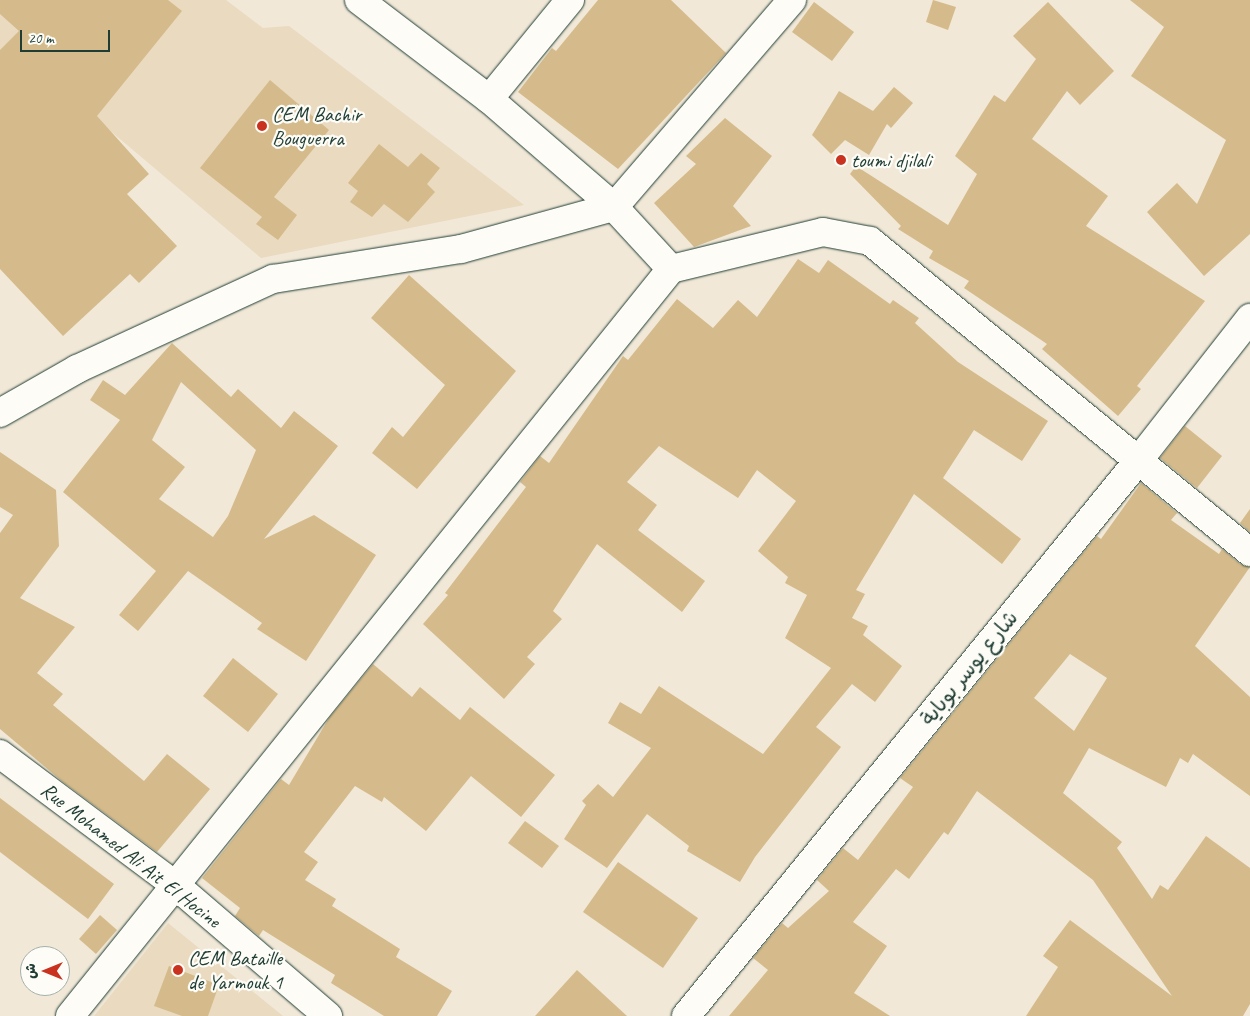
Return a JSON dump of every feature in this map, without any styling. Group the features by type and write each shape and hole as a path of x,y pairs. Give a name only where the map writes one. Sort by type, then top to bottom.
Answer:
{"street":[{"path":"359,0 489,100 614,207 671,269"},
{"path":"489,100 570,0"},
{"path":"1,410 77,369 273,280 461,248 614,207 792,0"},
{"path":"70,1016 174,884 671,269 823,232 870,241 1250,552"},
{"name":"شارع يوسر بوباية","path":"686,1016 1138,461 1250,318"},
{"name":"Rue Mohamed Ali Ait El Hocine","path":"0,754 174,884 328,1016"}],"shaded area":[{"name":"CEM Bachir Bouguerra","path":"0,0 226,0 263,28 289,26 524,205 261,258 11,47 0,59"},
{"name":"CEM Bataille de Yarmouk 1","path":"168,923 283,1016 94,1016"}],"building":[{"path":"0,0 168,0 182,11 97,116 149,174 127,194 177,246 139,283 130,274 63,336 0,269 0,50 19,31 0,14"},
{"path":"598,0 671,0 726,53 618,169 518,92 552,48 556,51"},
{"path":"933,0 956,7 948,30 926,22"},
{"path":"1130,0 1250,0 1250,234 1204,276 1147,212 1177,183 1197,204 1226,140 1131,76 1164,27"},
{"path":"814,2 854,32 832,61 792,32"},
{"path":"1048,2 1114,71 1080,105 1067,91 1032,139 1108,196 1086,226 1205,301 1137,386 1141,389 1118,416 1042,349 1047,344 964,288 969,281 929,258 933,251 898,229 901,226 850,174 856,166 948,225 977,174 955,156 994,95 1005,102 1036,59 1013,36"},
{"path":"270,80 329,130 274,197 297,215 278,240 256,224 262,217 200,168"},
{"path":"894,87 913,103 891,128 887,124 869,155 845,140 831,154 812,135 839,91 873,111"},
{"path":"725,118 772,156 733,206 751,226 694,247 654,203 696,164 686,156"},
{"path":"379,144 408,167 421,153 440,168 427,184 435,192 408,222 384,204 372,217 350,202 358,191 348,183"},
{"path":"798,259 819,273 828,260 890,304 893,300 919,318 915,323 958,362 1048,421 1022,461 974,430 943,478 1021,539 1002,564 914,494 856,590 865,594 852,618 868,626 863,635 902,666 875,702 852,684 816,727 841,747 755,857 740,882 687,851 689,846 647,814 607,868 564,839 586,805 582,801 598,784 613,797 651,748 608,723 620,702 641,714 659,686 763,754 831,668 785,638 807,595 785,583 788,577 758,551 796,501 757,470 738,498 659,446 627,482 657,505 638,530 705,581 682,612 597,544 553,611 562,619 527,657 535,664 504,699 423,624 448,595 445,593 526,487 520,482 540,456 549,463 623,356 628,360 677,299 713,328 738,300 757,317"},
{"path":"409,275 516,371 417,489 372,453 392,427 403,437 445,385 371,318"},
{"path":"172,343 231,397 238,389 281,428 294,411 338,446 264,539 314,515 376,555 306,661 257,629 262,623 188,571 138,631 119,615 156,571 63,492 120,420 90,400 103,380 125,395","holes":["181,382 256,450 228,516 213,537 159,499 185,467 152,440"]},
{"path":"1185,426 1222,456 1197,488 1160,458"},
{"path":"0,452 56,490 59,546 20,598 75,627 37,673 63,694 53,705 144,781 167,754 210,789 157,852 63,782 0,729 0,533 13,515 0,507"},
{"path":"1141,483 1177,513 1171,520 1219,554 1222,549 1240,564 1250,567 1195,646 1250,697 1250,796 1193,754 1188,763 1180,758 1166,787 1089,748 1063,793 1122,842 1117,848 1152,899 1160,885 1168,890 1206,836 1250,868 1250,1004 1243,1016 1026,1016 1058,967 1043,956 1070,920 1172,996 1093,880 977,791 948,835 944,832 909,879 896,869 853,922 887,946 854,993 890,1016 729,1016 768,970 753,958 782,923 788,928 829,891 817,880 843,848 858,860 913,787 900,778 1097,536 1101,539","holes":["1070,654 1107,678 1074,731 1034,698"]},
{"path":"1250,509 1250,532 1240,523"},
{"path":"233,658 278,694 248,732 203,696"},
{"path":"373,664 412,697 420,687 460,720 470,707 555,775 521,817 471,776 426,831 384,797 382,802 355,786 304,852 318,862 305,880 336,899 332,906 400,949 396,957 452,991 437,1016 384,1016 331,983 335,975 263,930 259,936 235,916 240,908 202,878 281,779 289,785 329,718"},
{"path":"0,798 114,884 88,919 0,852"},
{"path":"525,821 559,846 542,868 508,843"},
{"path":"618,862 698,918 663,968 583,912"},
{"path":"100,915 117,930 96,954 79,939"},
{"path":"169,966 219,985 208,1016 182,1016 154,1006"},
{"path":"577,970 627,1016 535,1016"}],"place":[{"name":"CEM Bachir Bouguerra","path":"262,126"},
{"name":"toumi djilali","path":"841,160"},
{"name":"CEM Bataille de Yarmouk 1","path":"178,970"}]}
